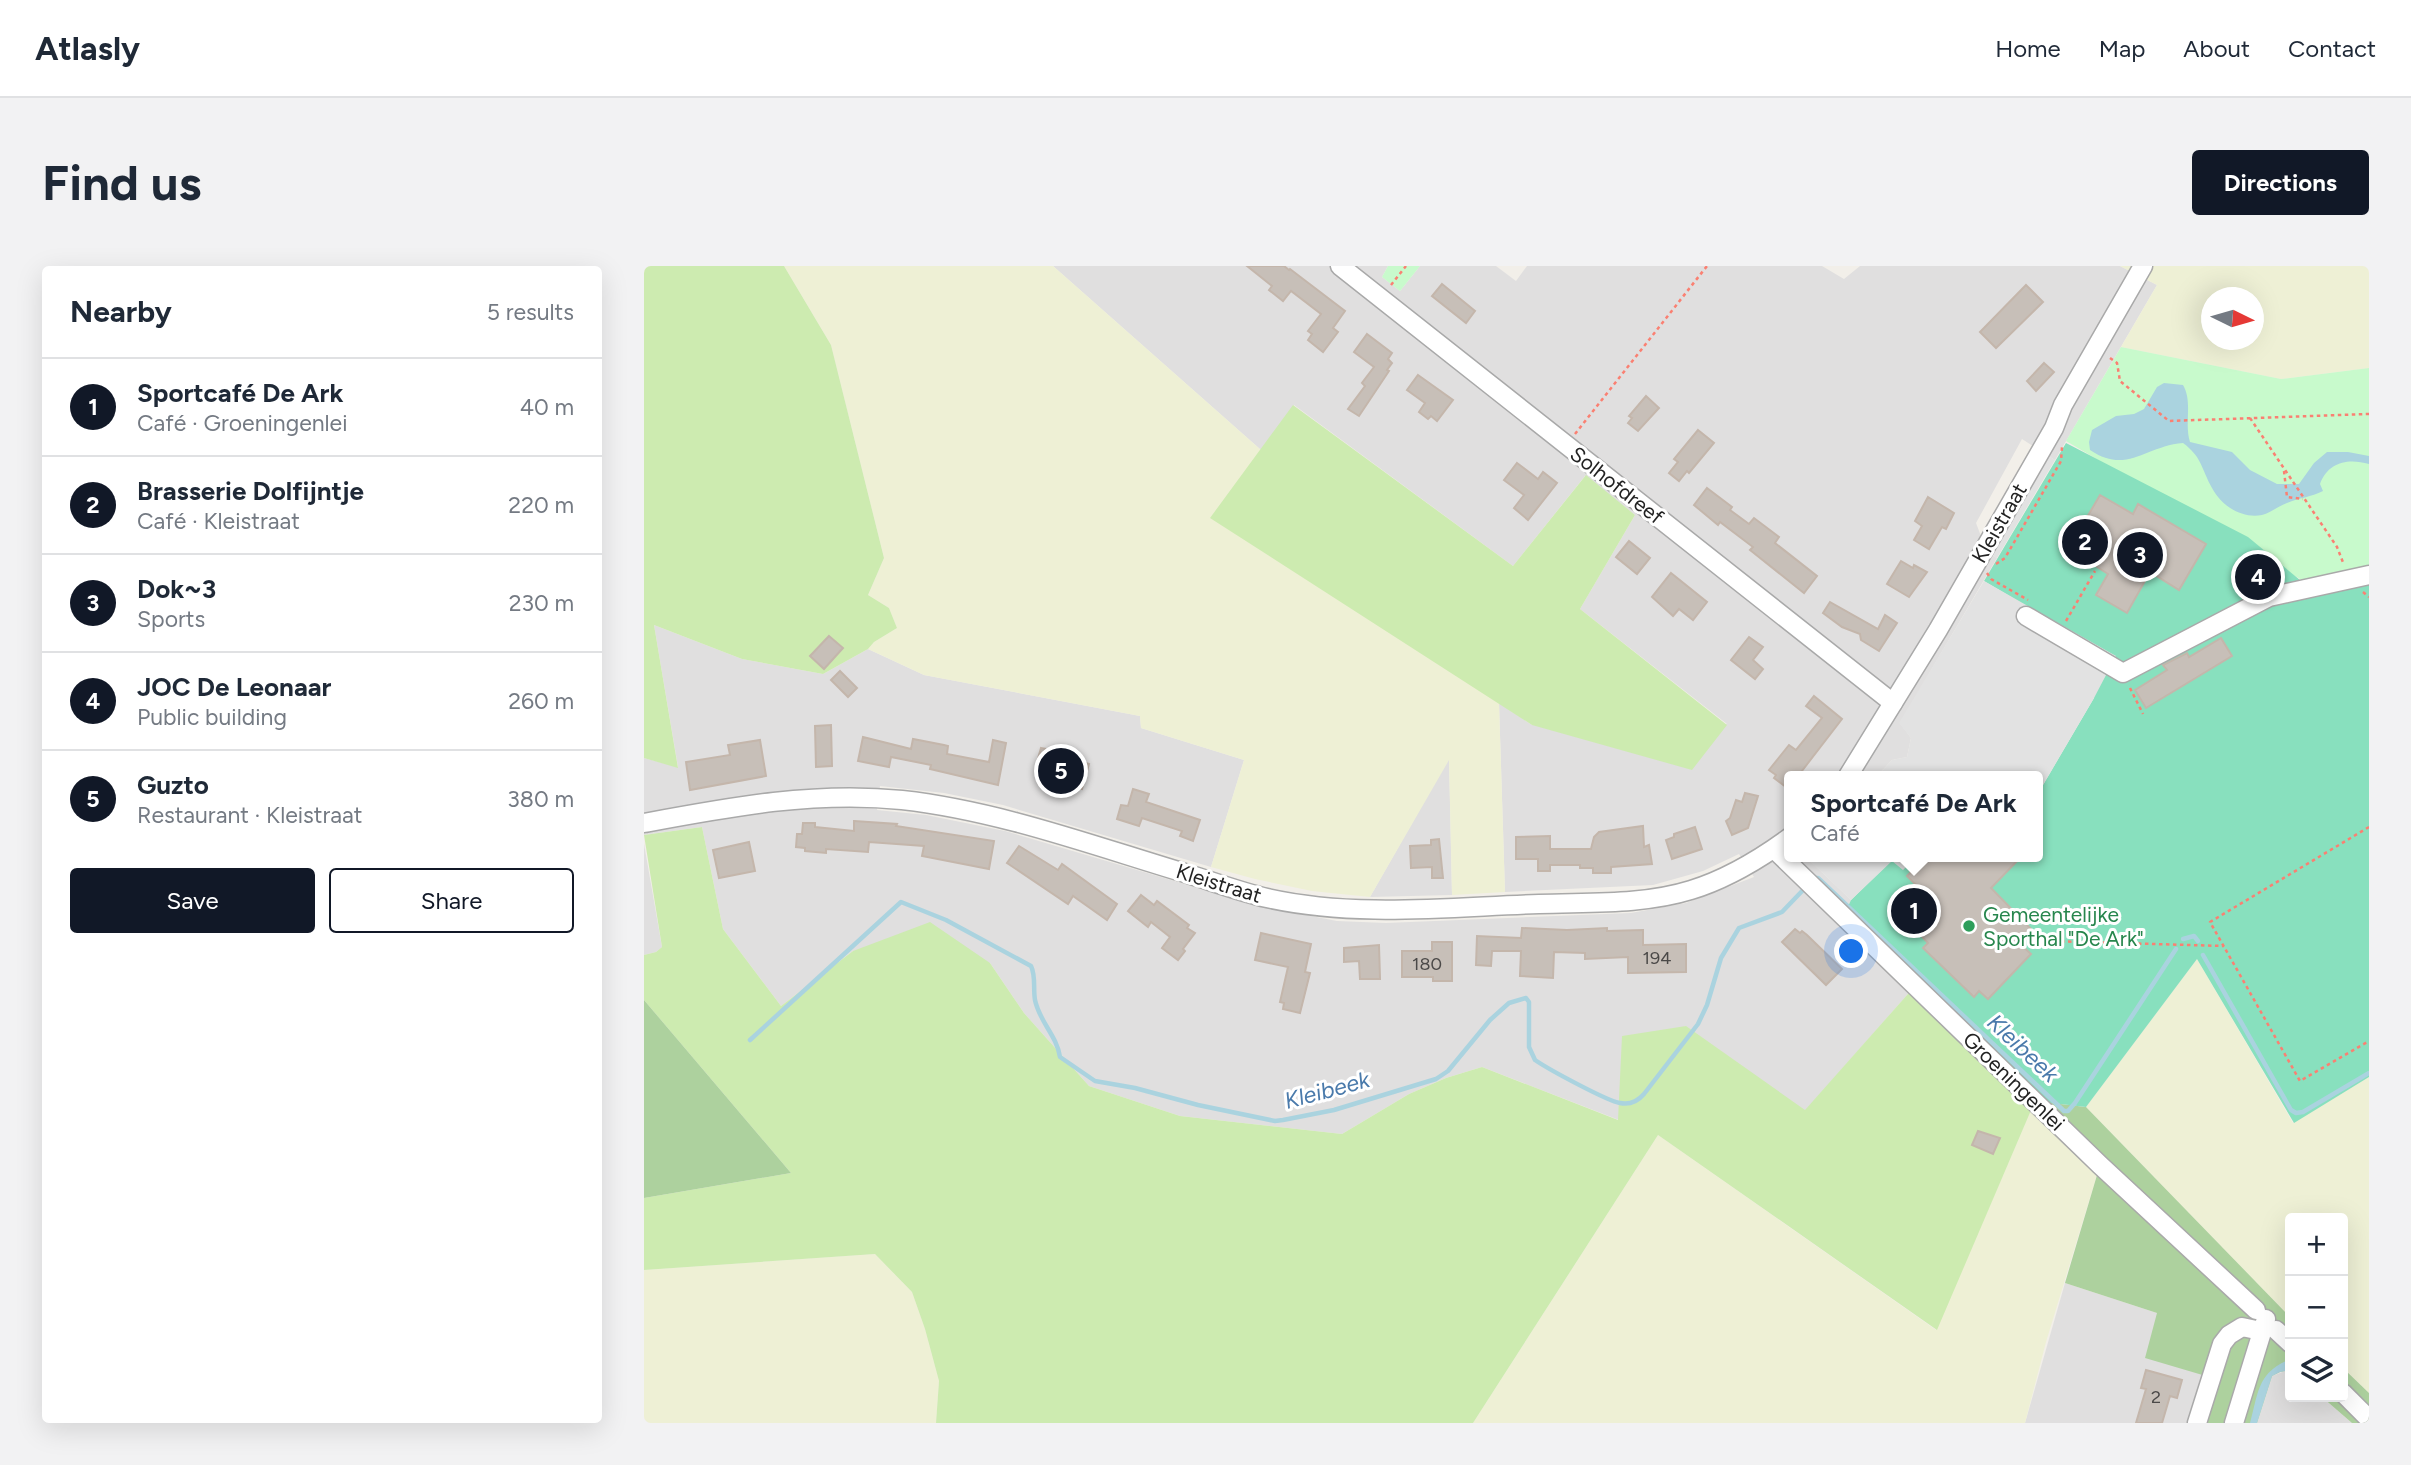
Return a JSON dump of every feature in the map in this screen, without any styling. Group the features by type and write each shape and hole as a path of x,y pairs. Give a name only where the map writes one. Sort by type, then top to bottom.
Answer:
{"street":[{"name":"Solhofdreef","path":"1340,266 1893,703"},
{"name":"Kleistraat","path":"1850,771 1959,594 2143,266"},
{"path":"2030,610 2123,673 2269,597 2369,575"},
{"name":"Kleistraat","path":"644,823 782,800 901,800 982,813 1264,897 1337,909 1486,906 1664,897 1721,879 1784,842"},
{"name":"Groeningenlei","path":"1774,849 1784,859"},
{"name":"Groeningenlei","path":"1787,862 2100,1165 2285,1339"},
{"path":"2197,1423 2222,1344 2242,1326 2265,1323 2234,1423"},
{"path":"2348,1398 2364,1414"}],"path":[{"path":"1380,299 1406,266"},
{"path":"1566,444 1707,266"},
{"path":"2096,347 2118,363 2120,381 2169,421 2369,414"},
{"path":"2250,418 2337,547 2351,579"},
{"path":"2283,468 2287,497 2304,499"},
{"path":"1986,570 1991,579 2030,610"},
{"path":"2066,622 2095,571"},
{"path":"2123,673 2143,714"},
{"path":"2369,827 2210,922 2300,1081 2369,1041"},
{"path":"2047,941 2224,946"}],"shaded area":[{"path":"1053,266 1388,266 1382,277 1400,291 1420,266 1496,266 1516,281 1527,266 1822,266 1844,279 1860,266 2120,266 2157,285 2055,460 2022,439 1976,523 1987,552 1997,558 1900,723 1911,738 1907,757 1892,760 1882,771 1784,771 1784,862 1811,862 1851,900 1844,915 1915,986 1805,1111 1685,1026 1619,1120 1482,1067 1446,1078 1409,1094 1342,1134 1180,1116 1089,1086 1024,1013 990,963 853,951 781,1006 723,929 702,827 644,835 644,758 678,767 654,625 742,659 823,674 868,649 924,675 1140,716 1141,728 1244,760 1211,867 1003,805 944,793 880,786 877,810 926,815 1005,831 1259,906 1337,921 1386,923 1631,913 1686,903 1754,877 1739,854 1703,871 1653,885 1505,892 1499,703 1532,725 1727,724 1580,609 1635,515 1585,476 1513,566 1294,405 1261,450"},
{"path":"2045,454 2055,460 1997,558 1987,552"},
{"path":"1984,581 2116,656 2043,785 2043,771 1882,771 1892,760 1907,757 1911,738 1899,723"},
{"path":"1449,758 1452,895 1370,897"},
{"path":"644,844 662,947 656,952 644,955"},
{"path":"1811,862 1891,862 1851,900"},
{"path":"1893,862 1911,862 1903,870"},
{"path":"2065,1283 2157,1313 2216,1379 2202,1423 2025,1423"},
{"path":"2285,1371 2285,1402 2328,1402 2352,1423 2257,1423 2272,1376"}],"green space":[{"path":"644,266 784,266 831,345 884,558 868,595 889,608 897,628 874,642 868,649 823,674 742,659 654,625 678,768 644,758"},
{"path":"784,266 1053,266 1261,450 1211,518 1499,703 1505,892 1452,895 1449,760 1370,897 1312,891 1211,867 1244,760 1141,728 1140,716 924,675 868,649 874,642 897,628 889,608 868,595 884,558 831,345"},
{"path":"1388,266 1420,266 1400,291 1382,277"},
{"path":"2120,266 2369,266 2369,368 2281,379 2121,347 2157,285"},
{"path":"2121,347 2281,379 2369,368 2369,567 2307,583 2066,441"},
{"path":"1293,405 1513,566 1586,475 1635,515 1580,609 1727,725 1692,770 1532,725 1210,518"},
{"path":"2066,443 2248,537 2306,585 2369,568 2369,1077 2294,1123 2197,959 2086,1107 2035,1101 1844,915 1851,900 1890,862 1894,862 1903,869 1911,862 2043,862 2043,785 2094,698 2033,610 1984,581"},
{"path":"702,827 723,929 781,1006 853,951 930,922 990,963 1024,1013 1089,1086 1180,1116 1342,1134 1409,1094 1446,1078 1482,1067 1618,1120 1622,1036 1686,1026 1805,1110 1915,986 2035,1101 1937,1330 1658,1135 1473,1423 936,1423 939,1381 912,1292 875,1254 644,1270 644,1198 791,1173 644,1000 644,955 656,952 662,947 644,835"},
{"path":"2197,959 2293,1123 2369,1077 2369,1393 2348,1373 2348,1213 2285,1213 2285,1312 2086,1107"},
{"path":"644,1000 791,1173 644,1198"},
{"path":"2035,1101 2100,1165 2046,1342 2025,1423 1473,1423 1658,1135 1936,1330"},
{"path":"2035,1101 2086,1107 2285,1312 2285,1371 2272,1376 2257,1423 2202,1423 2216,1379 2145,1358 2157,1313 2065,1283 2100,1165"},
{"path":"875,1254 912,1292 939,1381 936,1423 644,1423 644,1270"},
{"path":"2348,1373 2369,1393 2369,1423 2352,1423 2328,1402 2348,1402"}],"water":[{"path":"2164,383 2183,385 2188,405 2190,442 2232,452 2250,470 2277,484 2299,484 2314,463 2327,452 2369,456 2369,464 2346,462 2333,466 2320,484 2323,491 2254,516 2239,513 2221,500 2212,488 2198,458 2183,443 2126,460 2103,457 2090,450 2092,430 2116,416 2134,414 2144,409 2157,387"},
{"path":"2285,1362 2285,1371 2272,1376 2257,1423 2250,1423 2260,1386 2276,1366"}],"building":[{"path":"1247,266 1284,266 1345,311 1333,328 1338,332 1323,352 1308,340 1312,334 1308,331 1321,314 1291,291 1283,301 1269,290 1272,286"},
{"path":"1442,284 1475,311 1466,323 1432,296"},
{"path":"2026,285 2043,302 1996,348 1980,332"},
{"path":"1367,334 1392,353 1388,359 1392,363 1359,416 1348,409 1365,386 1362,383 1374,367 1354,352"},
{"path":"2044,363 2054,372 2036,391 2027,381"},
{"path":"1418,375 1453,400 1437,421 1431,416 1428,419 1419,412 1425,403 1407,390"},
{"path":"1646,396 1659,408 1638,431 1628,423 1632,418 1629,416"},
{"path":"1698,430 1714,443 1679,481 1669,473 1678,462 1674,459"},
{"path":"1517,463 1538,479 1543,472 1557,483 1528,520 1514,508 1524,495 1504,480"},
{"path":"1707,488 1749,524 1754,518 1779,537 1775,543 1817,576 1804,593 1750,550 1753,547 1720,522 1718,525 1694,505"},
{"path":"2100,495 2133,514 2138,504 2206,544 2179,590 2150,572 2127,613 2096,595 2108,574 2069,548"},
{"path":"1928,497 1954,513 1946,529 1942,527 1929,549 1914,540 1922,526 1915,521"},
{"path":"1629,541 1650,558 1637,574 1616,557"},
{"path":"2250,558 2277,574 2270,585 2247,596 2243,588 2251,583 2239,576"},
{"path":"1901,561 1927,572 1909,597 1887,584"},
{"path":"1671,573 1707,602 1693,620 1679,609 1673,616 1652,597"},
{"path":"1830,602 1878,629 1885,615 1897,623 1879,651 1861,640 1860,634 1842,627 1823,613"},
{"path":"829,636 843,648 824,669 810,656"},
{"path":"1749,637 1763,647 1753,660 1763,669 1755,679 1731,660"},
{"path":"2221,638 2232,656 2146,708 2135,690 2167,670 2163,665 2187,653 2189,657"},
{"path":"840,671 857,688 848,697 831,680"},
{"path":"1814,696 1842,719 1802,771 1784,771 1784,786 1769,770 1789,745 1796,750 1822,718 1806,706"},
{"path":"831,725 832,766 816,767 815,726"},
{"path":"863,737 911,749 913,739 944,745 948,746 947,754 989,762 993,740 1006,743 998,785 930,769 931,765 891,757 889,767 858,761"},
{"path":"760,740 766,776 690,790 686,762 730,755 728,745"},
{"path":"1041,748 1089,764 1082,789 1063,784 1061,790 1039,784 1044,764 1037,762"},
{"path":"1133,789 1149,794 1146,802 1200,820 1193,841 1180,836 1182,831 1142,818 1139,826 1117,819 1121,805 1128,806"},
{"path":"1745,793 1758,796 1748,828 1732,835 1726,821 1730,818 1736,800 1742,802"},
{"path":"854,821 897,824 896,826 994,841 989,869 922,856 924,846 869,842 868,852 826,849 826,853 805,851 805,848 796,847 797,834 802,834 803,823 854,831"},
{"path":"1643,826 1644,847 1649,845 1652,864 1611,867 1611,873 1593,873 1593,868 1580,868 1580,865 1550,865 1550,871 1538,871 1538,859 1516,859 1516,837 1550,836 1550,849 1591,849 1594,837 1599,832"},
{"path":"1695,827 1702,849 1672,859 1666,840 1674,837 1674,834"},
{"path":"1439,839 1443,878 1432,878 1432,867 1411,868 1410,846 1431,845 1431,840"},
{"path":"749,842 755,871 719,878 713,850"},
{"path":"1019,846 1058,870 1062,864 1117,904 1107,920 1073,896 1068,904 1007,863"},
{"name":"Gemeentelijke Sporthal \"De Ark\"","path":"1920,862 2016,862 1991,888 2031,929 2018,942 2031,954 1988,999 1979,991 1974,997 1923,948 1928,943 1899,912 1916,895 1914,893 1919,888 1907,876"},
{"path":"1141,895 1154,905 1157,901 1189,925 1187,928 1195,933 1178,960 1162,948 1170,937 1151,922 1148,927 1128,911"},
{"path":"1522,928 1643,930 1643,945 1686,944 1686,972 1628,973 1628,957 1585,959 1585,953 1554,952 1553,978 1520,976 1521,951 1492,951 1491,966 1476,965 1477,936 1521,938"},
{"path":"1795,929 1807,935 1842,969 1826,985 1782,942"},
{"path":"1261,933 1311,944 1305,972 1310,973 1300,1013 1283,1009 1284,1003 1280,1002 1288,967 1255,960"},
{"path":"1432,942 1452,942 1452,981 1433,981 1433,977 1402,977 1402,951 1432,951"},
{"path":"1379,945 1380,979 1360,979 1359,961 1344,962 1344,948"},
{"path":"1978,1131 2000,1138 1993,1154 1972,1145"},
{"path":"2146,1370 2182,1380 2177,1398 2170,1396 2162,1423 2136,1423 2146,1389 2141,1388"}],"waterway":[{"name":"Kleibeek","path":"1813,878 1818,878 2064,1111 2068,1111 2075,1103 2176,949"},
{"name":"Kleibeek","path":"750,1040 901,902 946,920 1031,966 1037,1008 1060,1057 1095,1081 1275,1121 1283,1120 1334,1110 1436,1079 1448,1071 1490,1020 1509,1003 1526,998 1529,1002 1529,1047 1535,1060 1603,1097 1627,1103 1644,1094 1698,1024 1707,1005 1721,958 1739,928 1782,912 1805,888"},
{"name":"Kleibeek","path":"2183,939 2194,936 2198,941"},
{"name":"Kleibeek","path":"2203,955 2291,1110 2296,1113 2303,1112 2369,1073"}],"place":[{"name":"Brasserie Dolfijntje","path":"2085,542"},
{"name":"Dok~3","path":"2140,555"},
{"name":"JOC De Leonaar","path":"2258,577"},
{"name":"Guzto","path":"1061,771"},
{"name":"Sportcafé De Ark","path":"1914,911"},
{"name":"Gemeentelijke Sporthal \"De Ark\"","path":"1969,926"}]}
